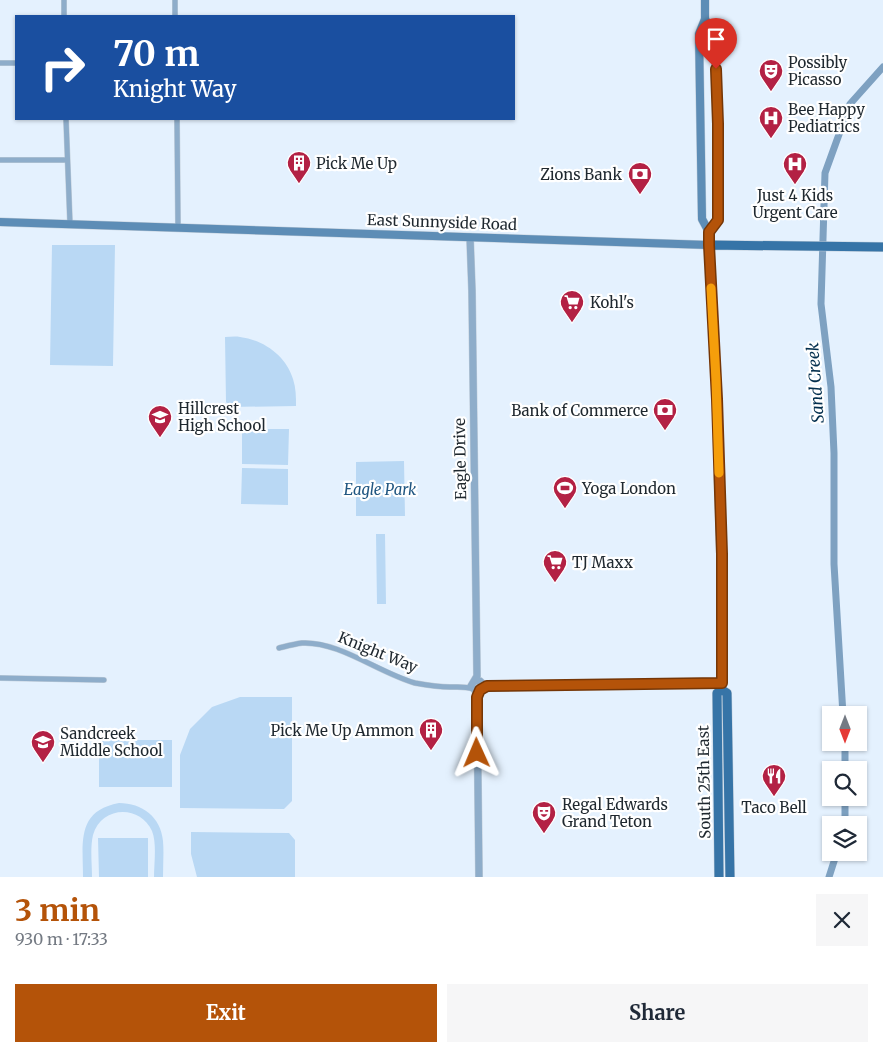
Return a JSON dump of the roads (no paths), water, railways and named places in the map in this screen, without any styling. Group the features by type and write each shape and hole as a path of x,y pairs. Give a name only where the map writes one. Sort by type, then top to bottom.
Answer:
{"main road":[{"name":"South 25th East","path":"705,0 705,19 699,34 702,219 709,232 717,389 722,554 722,687 727,693 730,877"},
{"name":"South 25th East","path":"705,19 714,34 718,124 718,220 709,232"},
{"name":"East Sunnyside Road","path":"0,222 709,245 883,247"},
{"name":"South 25th East","path":"719,877 717,693 722,687"},
{"path":"719,848 729,848"}],"street":[{"path":"64,0 64,15"},
{"path":"175,0 175,15"},
{"path":"0,63 15,62"},
{"path":"66,120 70,224"},
{"path":"176,120 178,227"},
{"path":"0,160 67,160"},
{"name":"Eagle Drive","path":"470,237 479,877"},
{"name":"Knight Way","path":"279,648 300,643 318,645 341,651 391,675 415,683 450,687 722,687"},
{"path":"0,678 104,680"}],"waterway":[{"name":"Sand Creek","path":"842,706 834,564 834,453 831,387 821,304 825,173 850,104 883,67"},
{"name":"Sand Creek","path":"845,751 845,761"},
{"name":"Sand Creek","path":"845,806 845,816"},
{"name":"Sand Creek","path":"829,877 834,861"}],"place":[{"name":"Possibly Picasso","path":"771,92"},
{"name":"Bee Happy Pediatrics","path":"771,139"},
{"name":"Pick Me Up","path":"299,184"},
{"name":"Just 4 Kids Urgent Care","path":"795,185"},
{"name":"Zions Bank","path":"640,195"},
{"name":"Kohl's","path":"572,323"},
{"name":"Bank of Commerce","path":"665,431"},
{"name":"Hillcrest High School","path":"160,438"},
{"name":"Yoga London","path":"565,509"},
{"name":"TJ Maxx","path":"555,583"},
{"name":"Pick Me Up Ammon","path":"431,751"},
{"name":"Sandcreek Middle School","path":"43,763"},
{"name":"Taco Bell","path":"774,797"},
{"name":"Regal Edwards Grand Teton","path":"544,834"}],"park label":[{"name":"Eagle Park","path":"380,489"}]}
